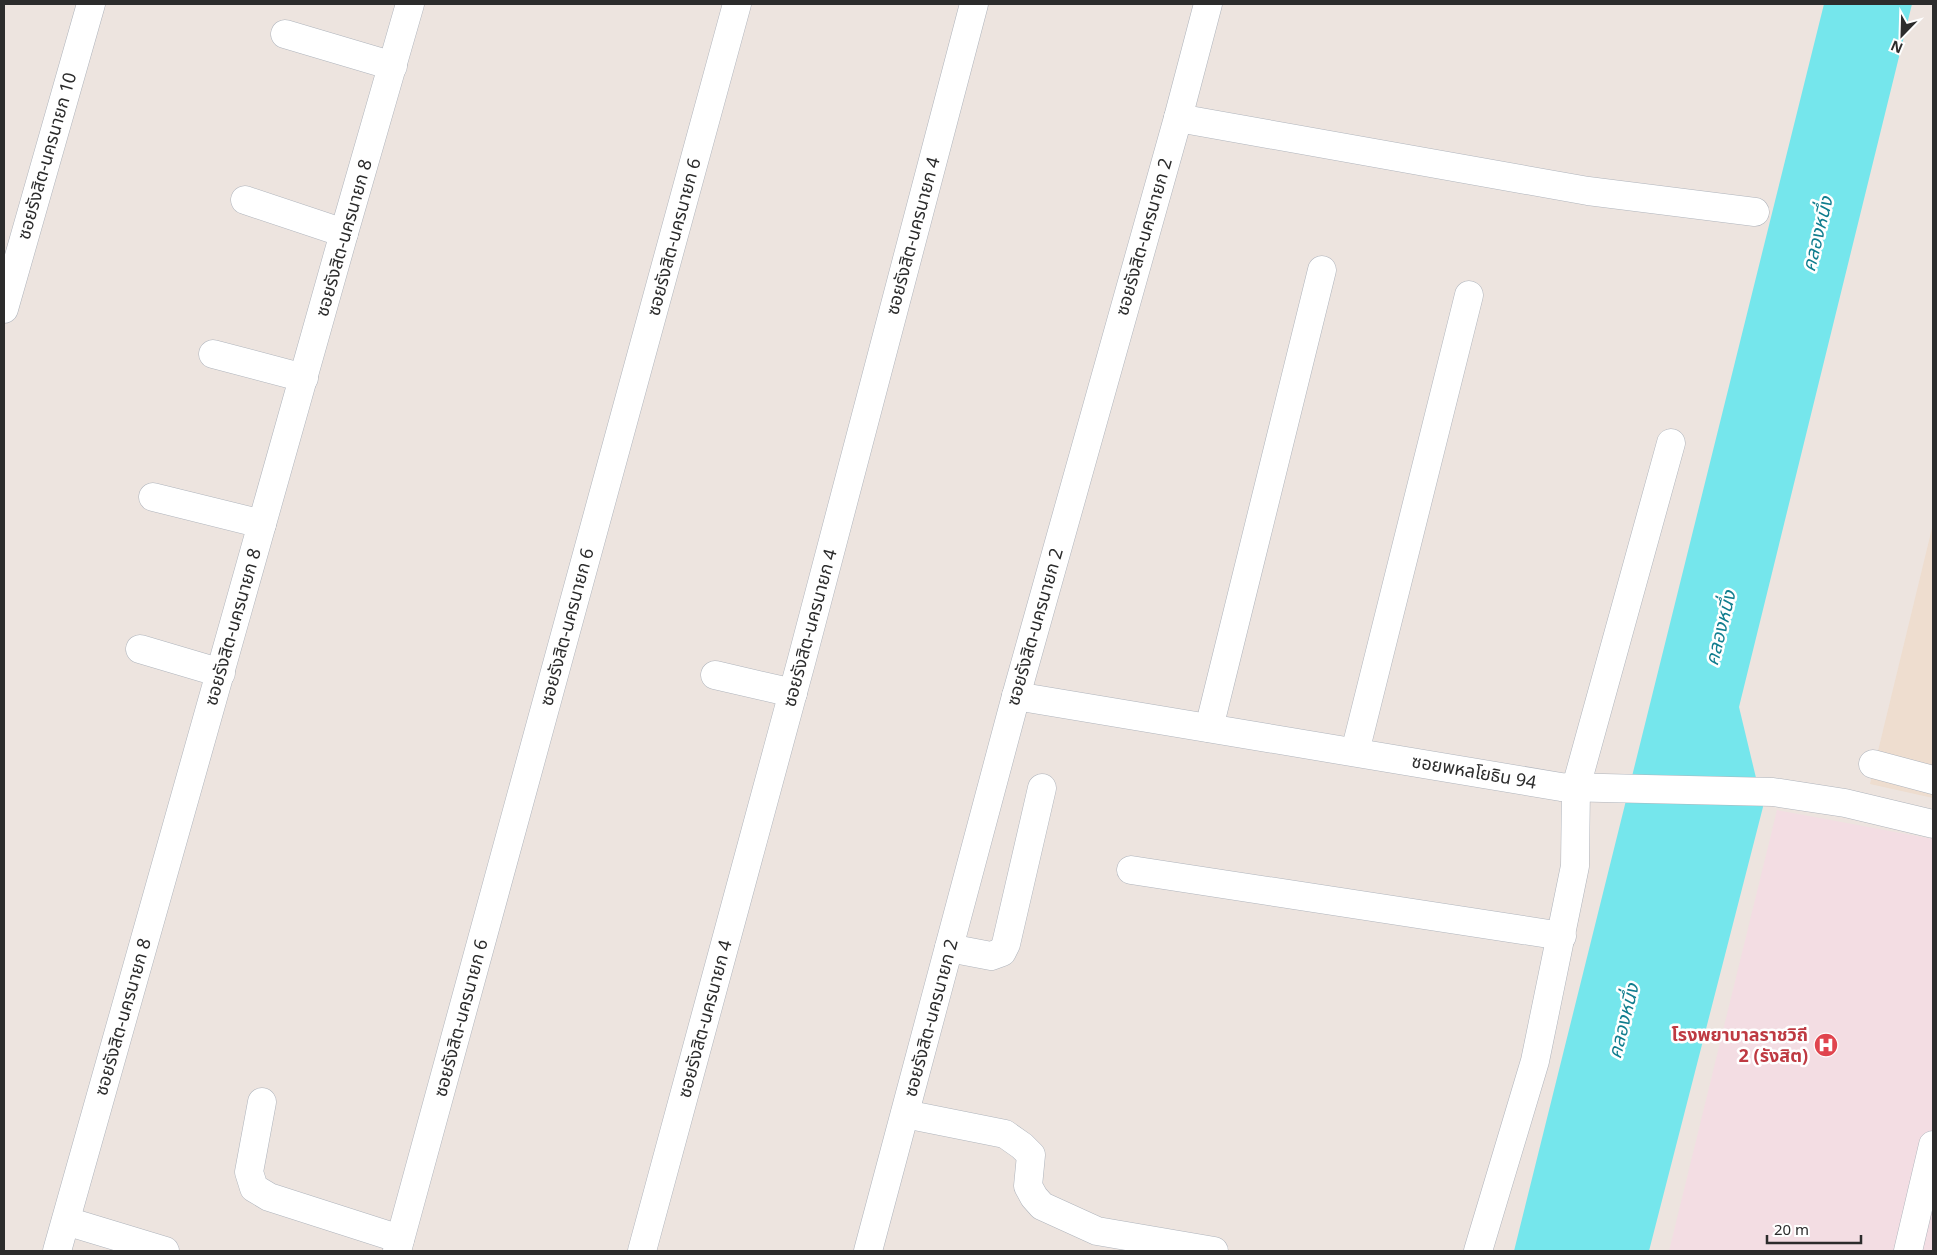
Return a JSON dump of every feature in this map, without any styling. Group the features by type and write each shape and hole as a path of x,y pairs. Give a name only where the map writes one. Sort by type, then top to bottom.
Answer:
{"street":[{"name":"ซอยรังสิต-นครนายก 10","path":"4,309 91,4"},
{"name":"ซอยรังสิต-นครนายก 8","path":"57,1251 410,4"},
{"name":"ซอยรังสิต-นครนายก 6","path":"399,1245 737,4"},
{"name":"ซอยรังสิต-นครนายก 4","path":"642,1251 793,693 974,4"},
{"name":"ซอยรังสิต-นครนายก 2","path":"868,1251 1016,696 1178,118 1208,4"},
{"path":"285,34 393,66"},
{"path":"1178,118 1588,191 1755,212"},
{"path":"245,200 344,233"},
{"path":"1209,728 1322,270"},
{"path":"1355,752 1469,295"},
{"path":"213,354 304,378"},
{"path":"1478,1251 1535,1061 1562,936 1585,787 1670,443"},
{"path":"153,497 262,524"},
{"path":"140,649 221,673"},
{"path":"715,675 793,693"},
{"name":"ซอยพหลโยธิน 94","path":"1016,696 1561,787 1774,792 1845,803 1933,824"},
{"path":"1873,764 1933,780"},
{"path":"949,948 991,956 1002,952 1006,944 1042,788"},
{"path":"1131,870 1562,936"},
{"path":"262,1102 249,1172 254,1188 269,1197 399,1245"},
{"path":"906,1114 1005,1134 1031,1155 1028,1186 1034,1197 1042,1206 1062,1216 1097,1231 1214,1251"},
{"path":"1908,1251 1933,1145"},
{"path":"66,1221 165,1251"}],"shaded area":[{"path":"1933,524 1933,798 1870,784"},
{"name":"โรงพยาบาลราชวิถี 2 (รังสิต)","path":"1777,810 1933,839 1933,1251 1669,1251"}],"water":[{"name":"คลองหนึ่ง","path":"1824,4 1912,4 1739,707 1763,807 1649,1251 1514,1251"}],"place":[{"name":"โรงพยาบาลราชวิถี 2 (รังสิต)","path":"1826,1045"}]}
